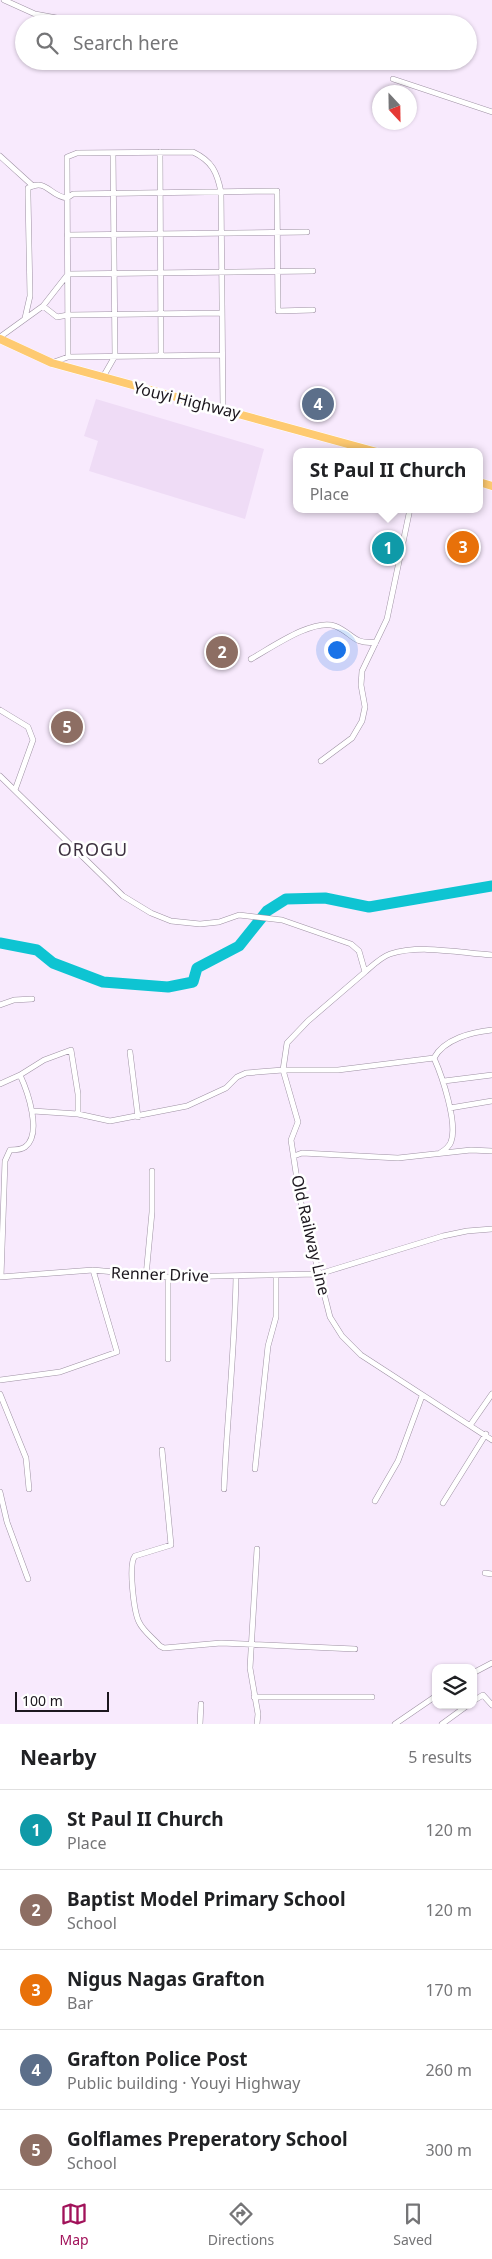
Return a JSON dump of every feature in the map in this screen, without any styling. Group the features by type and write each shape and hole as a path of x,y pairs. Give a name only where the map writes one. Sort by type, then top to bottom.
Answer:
{"main road":[{"name":"Youyi Highway","path":"0,338 52,363 363,448"}],"street":[{"path":"4,0 40,15"},
{"path":"393,80 492,112"},
{"path":"160,152 161,356"},
{"path":"68,357 67,157 76,153 194,152 206,158 217,172 221,192 223,409"},
{"path":"103,377 115,356 113,153"},
{"path":"0,156 32,186"},
{"path":"25,318 30,296 28,188 41,184 54,194 67,198"},
{"path":"67,198 73,194 277,191 278,311 313,310"},
{"path":"67,234 307,232"},
{"path":"68,274 313,270"},
{"path":"0,338 43,306 68,274"},
{"path":"43,306 57,318 68,315 222,313"},
{"path":"52,363 68,357 222,355"},
{"path":"321,761 352,738 359,726 365,707 360,685 362,671 387,619 409,513"},
{"path":"251,659 288,638 317,625 327,624 338,628 360,642 376,642"},
{"path":"0,710 28,727 34,740 15,790"},
{"path":"0,776 123,896 151,913 171,921 200,924 219,922 239,915 249,914 282,920 351,944 359,951 365,972"},
{"name":"Old Railway Line","path":"492,955 426,950 402,951 388,954 308,1021 287,1043 283,1070 298,1122 291,1140 300,1199 330,1317 342,1336 361,1355 422,1396 471,1424 492,1440"},
{"path":"0,1005 14,1000 32,999"},
{"path":"434,1058 438,1050 470,1033 492,1030"},
{"path":"0,1084 20,1075 44,1060 71,1050 78,1094 78,1114"},
{"path":"130,1052 138,1117"},
{"path":"33,1110 78,1114 110,1121 187,1106 226,1088 237,1077 246,1073 283,1070 338,1070 434,1058"},
{"path":"434,1058 444,1081 450,1108 452,1140 448,1148 439,1154"},
{"path":"0,1277 5,1160 10,1150 24,1148 29,1143 33,1110 20,1075"},
{"path":"444,1081 492,1075"},
{"path":"450,1108 492,1101"},
{"path":"294,1156 302,1153 398,1158 471,1150 492,1151"},
{"path":"146,1276 152,1212 152,1171"},
{"name":"Renner Drive","path":"0,1277 93,1270 168,1277 320,1274 443,1236 467,1231 492,1229"},
{"path":"0,1380 60,1372 117,1352 93,1270"},
{"path":"255,1469 268,1346 276,1317 276,1275"},
{"path":"224,1489 228,1396 236,1322 236,1276"},
{"path":"168,1277 168,1359"},
{"path":"0,1394 26,1458 29,1488"},
{"path":"471,1424 492,1394"},
{"path":"375,1501 398,1461 422,1396"},
{"path":"443,1503 486,1434"},
{"path":"162,1450 171,1546 135,1556 132,1560 136,1614 139,1623 164,1648 204,1643 355,1650"},
{"path":"0,1492 7,1522 28,1580"},
{"path":"257,1549 250,1645 250,1668 258,1714 257,1724"},
{"path":"485,1573 492,1574"},
{"path":"477,1671 492,1663"},
{"path":"477,1699 483,1695 492,1704"},
{"path":"254,1697 372,1697"},
{"path":"396,1724 432,1699"},
{"path":"200,1724 201,1704"},
{"path":"442,1724 463,1709"}],"shaded area":[{"path":"96,399 264,449 245,519 89,471 98,441 84,436"}],"waterway":[{"path":"0,943 37,950 53,963 103,982 168,987 193,982 197,968 239,946 267,911 286,899 325,898 369,907 492,886"}],"place":[{"name":"Grafton Police Post","path":"318,404"},
{"name":"Nigus Nagas Grafton","path":"463,547"},
{"name":"St Paul II Church","path":"388,548"},
{"name":"Baptist Model Primary School","path":"222,652"},
{"name":"Golflames Preperatory School","path":"67,727"}],"district":[{"name":"OROGU","path":"93,849"}]}
